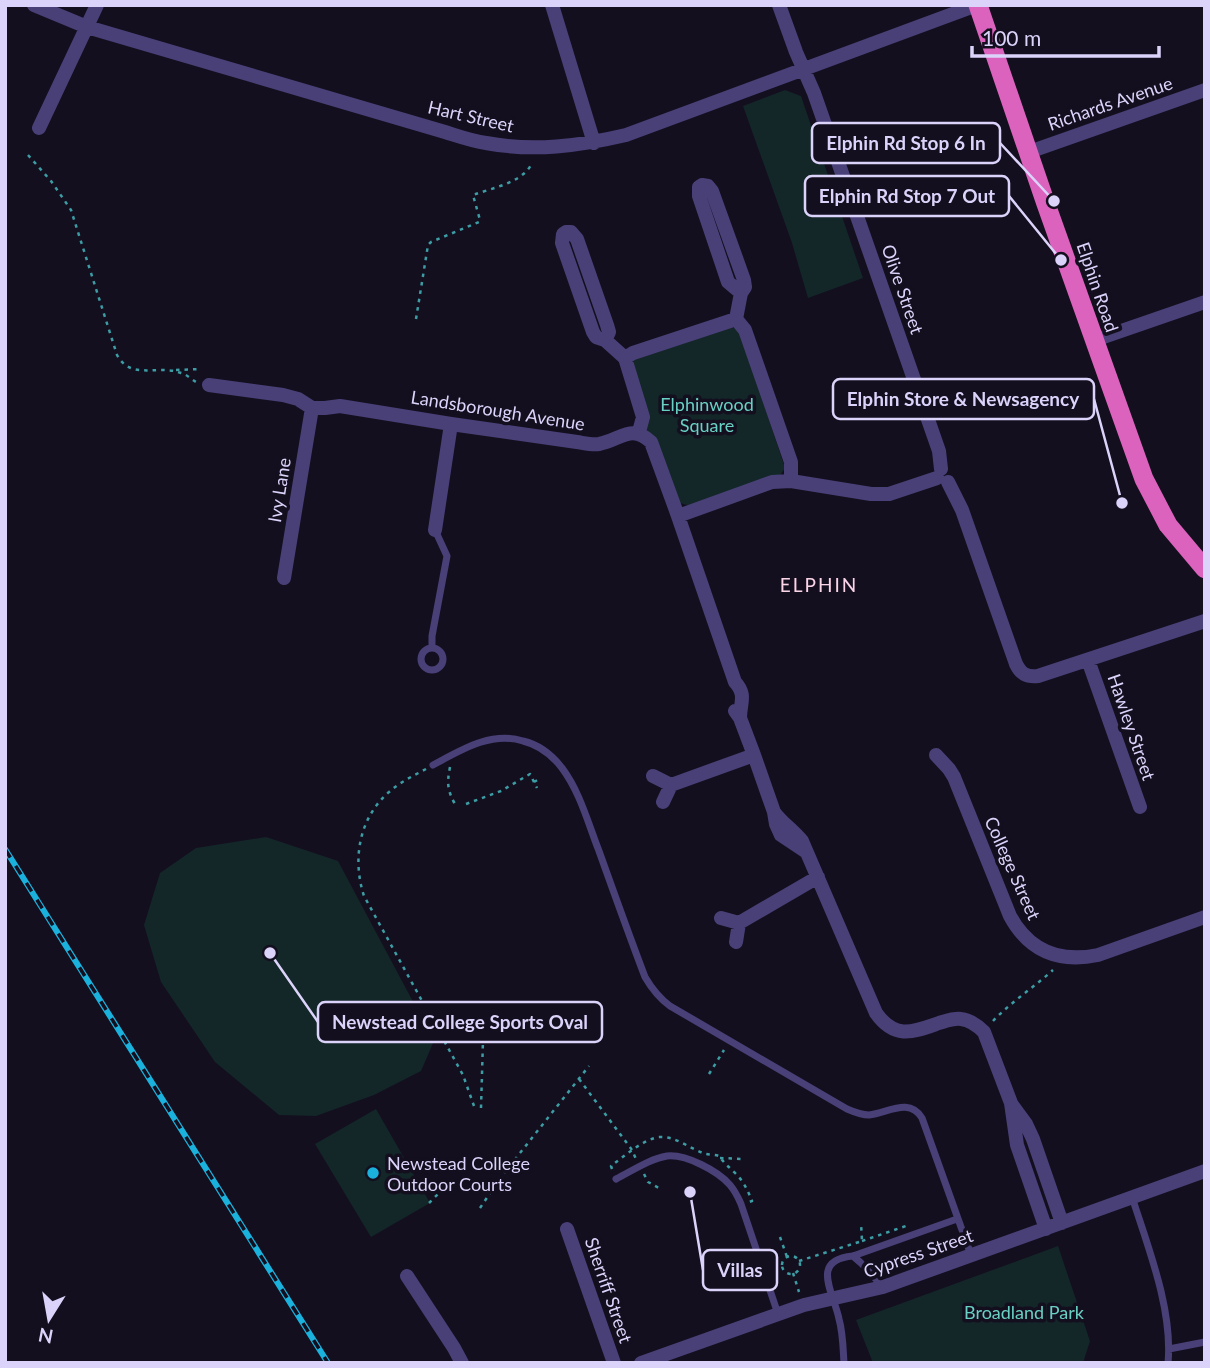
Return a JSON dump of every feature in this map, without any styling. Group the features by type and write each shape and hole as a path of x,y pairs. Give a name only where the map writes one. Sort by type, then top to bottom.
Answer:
{"highway":[{"name":"Elphin Road","path":"978,5 1144,479 1174,532 1205,569"}],"street":[{"name":"Hart Street","path":"34,5 87,27 485,143 528,148 558,148 626,135 978,5"},
{"path":"38,128 97,5"},
{"path":"552,5 594,143"},
{"name":"Olive Street","path":"779,5 819,106 939,451 942,476 962,510 1020,671 1030,677 1038,676 1205,621"},
{"name":"Richards Avenue","path":"1029,152 1203,95"},
{"path":"741,293 728,282 699,197 699,187 702,185 708,186 712,191 744,280 745,287 741,293 736,318 745,330 791,462 791,481"},
{"path":"605,340 607,325 577,239 571,232 566,232 563,234 562,243 596,337 605,340 625,358 643,417 639,432 651,442 734,682 741,689 740,718 774,812 802,841 876,1013 883,1023 891,1029 912,1032 960,1019 977,1025 984,1032 1011,1103 1017,1145 1046,1228"},
{"path":"1094,340 1205,302"},
{"path":"625,358 736,318"},
{"name":"Landsborough Avenue","path":"209,385 283,395 298,399 312,408 340,406 597,444 639,432"},
{"name":"Ivy Lane","path":"284,578 312,408"},
{"path":"435,530 451,424"},
{"path":"678,516 772,482 791,481 871,494 888,494 942,476"},
{"name":"Hawley Street","path":"1088,660 1140,807"},
{"path":"663,802 671,785 754,755"},
{"name":"College Street","path":"936,755 954,777 1010,916 1021,934 1037,947 1060,957 1098,956 1205,917"},
{"path":"653,776 671,785"},
{"path":"721,918 739,923 818,877"},
{"path":"736,942 739,923"},
{"path":"1011,1103 1033,1139 1062,1223"},
{"name":"Cypress Street","path":"642,1363 778,1314 883,1287 1205,1171"},
{"name":"Sherriff Street","path":"567,1229 614,1363"},
{"path":"407,1276 462,1363"}],"lane":[{"path":"432,648 447,556 435,530"},
{"path":"433,765 468,746 494,738 521,740 540,747 552,756 563,770 586,814 645,977 652,989 670,1006 854,1112 867,1115 903,1106 918,1112 972,1255"},
{"path":"616,1179 656,1159 668,1156 693,1161 715,1173 732,1187 741,1204 778,1314"},
{"path":"1132,1197 1164,1307 1168,1363"},
{"path":"844,1363 840,1320 826,1279 833,1262 957,1219"},
{"path":"853,1256 883,1287"},
{"path":"1169,1349 1205,1342"}],"path":[{"path":"27,155 51,181 71,211 122,364 133,369 200,369"},
{"path":"416,319 428,245 479,222 473,195 514,180 527,173 531,165"},
{"path":"172,371 183,373 195,382 209,385"},
{"path":"453,754 448,787 455,804"},
{"path":"433,765 401,782 386,794 374,810 361,833 357,855 358,871 365,896 463,1075 474,1107"},
{"path":"466,804 501,791 530,774 537,788"},
{"path":"534,782 541,778"},
{"path":"984,1032 1010,1004 1053,970"},
{"path":"481,1108 484,1006"},
{"path":"709,1074 730,1041"},
{"path":"480,1208 501,1177 589,1066"},
{"path":"579,1079 632,1150 648,1182 659,1188"},
{"path":"720,1158 743,1159"},
{"path":"429,1203 440,1192"},
{"path":"860,1223 862,1241"},
{"path":"799,1261 909,1224"},
{"path":"780,1237 788,1257"},
{"path":"788,1257 795,1257 799,1261 799,1269 793,1273 786,1272 782,1267 783,1261 788,1257"},
{"path":"793,1273 804,1306"}],"green space":[{"path":"785,90 801,96 863,278 808,298 792,243 743,106"},
{"name":"Elphinwood Square","path":"732,327 741,335 785,468 779,477 690,506 680,503 646,428 633,362"},
{"path":"266,837 338,861 434,1041 421,1071 374,1095 316,1116 279,1115 215,1062 161,982 144,925 160,873 196,848"},
{"name":"Newstead College Outdoor Courts","path":"376,1109 430,1203 371,1237 315,1144"},
{"name":"Broadland Park","path":"1058,1246 1090,1341 1083,1363 873,1363 856,1320"}],"railway":[{"path":"5,849 328,1363"}],"place":[{"name":"Elphin Rd Stop 6 In","path":"1054,201"},
{"name":"Elphin Rd Stop 7 Out","path":"1061,260"},
{"name":"Elphin Store & Newsagency","path":"1122,503"},
{"name":"Newstead College Sports Oval","path":"270,953"},
{"name":"Newstead College Outdoor Courts","path":"373,1173"},
{"name":"Villas","path":"690,1192"}],"district":[{"name":"ELPHIN","path":"819,584"}]}
